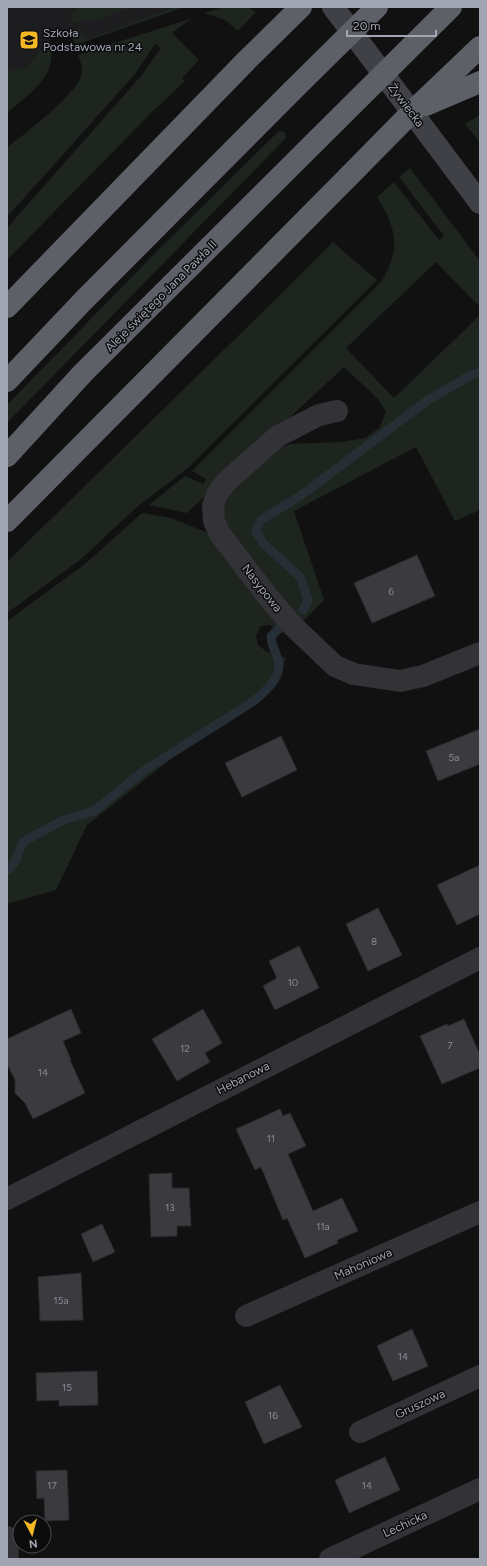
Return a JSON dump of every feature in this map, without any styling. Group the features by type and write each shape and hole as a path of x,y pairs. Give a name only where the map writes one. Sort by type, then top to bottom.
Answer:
{"highway":[{"path":"7,307 247,60 301,7"},
{"path":"7,381 84,300 377,7"},
{"name":"Aleje świętego Jana Pawła II","path":"7,456 83,374 451,7"},
{"path":"7,521 414,110 480,47"},
{"path":"414,110 480,82"}],"main road":[{"name":"Żywiecka","path":"333,7 480,203"}],"street":[{"name":"Nasypowa","path":"337,411 319,415 278,436 227,481 217,494 213,506 214,521 220,534 268,597 293,626 335,666 354,674 400,681 423,676 480,653"},
{"name":"Hebanowa","path":"7,1199 480,958"},
{"name":"Mahoniowa","path":"246,1316 480,1212"},
{"name":"Gruszowa","path":"360,1432 480,1376"},
{"name":"Lechicka","path":"330,1559 480,1489"},
{"path":"7,1537 8,1559"}],"shaded area":[{"name":"Szkoła Podstawowa nr 24","path":"7,7 174,7 86,39 81,27 50,40 26,66 7,72"},
{"path":"80,7 133,7 97,20 73,22 70,13"},
{"path":"174,7 185,7 75,45 70,31 81,27 86,39"},
{"path":"223,7 247,7 256,12 238,31 225,20 204,13"},
{"path":"192,18 172,33 199,60 182,78 185,81 151,113 7,260 7,228 141,76 161,48 155,44 136,73 7,217 7,148 50,113 78,82 82,73 82,66 78,55"},
{"path":"50,40 52,53 47,73 34,90 7,113 7,72 26,66"},
{"path":"480,115 480,143 465,124"},
{"path":"279,131 285,132 286,138 7,423 7,405 157,251"},
{"path":"410,168 480,261 480,307 436,262 346,348 394,398 480,315 480,510 455,521 416,447 294,511 324,600 300,624 228,536 221,511 223,497 277,448 291,444 341,442 365,438 379,428 386,412 378,399 344,367 187,513 149,505 185,476 203,484 206,479 192,471 381,282 392,259 394,239 389,219 377,197 394,182 439,240 444,236 399,177"},
{"path":"333,242 377,280 188,468 138,506 80,560 7,613 7,562"},
{"path":"142,513 171,518 216,536 290,630 282,633 270,625 261,626 256,636 258,645 267,652 286,658 276,685 260,700 180,752 87,825 56,890 7,904 7,621 85,564"}],"building":[{"path":"417,555 435,596 372,623 354,583"},
{"path":"480,729 480,764 438,781 426,751"},
{"path":"281,736 297,770 242,797 225,763"},
{"path":"480,865 480,914 457,925 437,885"},
{"path":"378,908 402,955 368,971 346,924"},
{"path":"299,946 319,988 275,1010 263,986 277,978 269,961"},
{"path":"71,1009 81,1033 63,1041 85,1093 33,1119 25,1103 15,1093 15,1080 7,1064 7,1039"},
{"path":"203,1009 222,1043 205,1053 210,1062 177,1081 152,1039"},
{"path":"464,1019 480,1055 480,1068 442,1084 420,1036 447,1024 448,1026"},
{"path":"280,1109 283,1116 290,1113 306,1146 288,1154 313,1211 342,1198 358,1231 337,1240 338,1243 305,1258 287,1218 283,1220 261,1167 255,1170 236,1129"},
{"path":"172,1173 172,1188 189,1188 191,1226 177,1226 177,1236 151,1237 149,1174"},
{"path":"102,1224 115,1252 93,1262 81,1234"},
{"path":"81,1273 83,1320 40,1321 38,1277"},
{"path":"412,1329 428,1366 393,1381 377,1346"},
{"path":"97,1371 98,1405 59,1406 59,1400 37,1401 36,1373"},
{"path":"280,1385 302,1427 264,1444 245,1402"},
{"path":"385,1457 400,1490 349,1513 335,1480"},
{"path":"67,1470 69,1520 52,1521 52,1514 45,1514 44,1498 37,1499 36,1471"}],"waterway":[{"path":"303,610 308,600 300,577 263,543 256,531 261,520 303,494 428,400 473,374 480,372"},
{"path":"7,871 15,862 23,842 63,820 94,811 145,770 254,701 263,693 276,678 278,672 278,660 271,636 282,626"}],"place":[{"name":"Szkoła Podstawowa nr 24","path":"29,40"}]}
